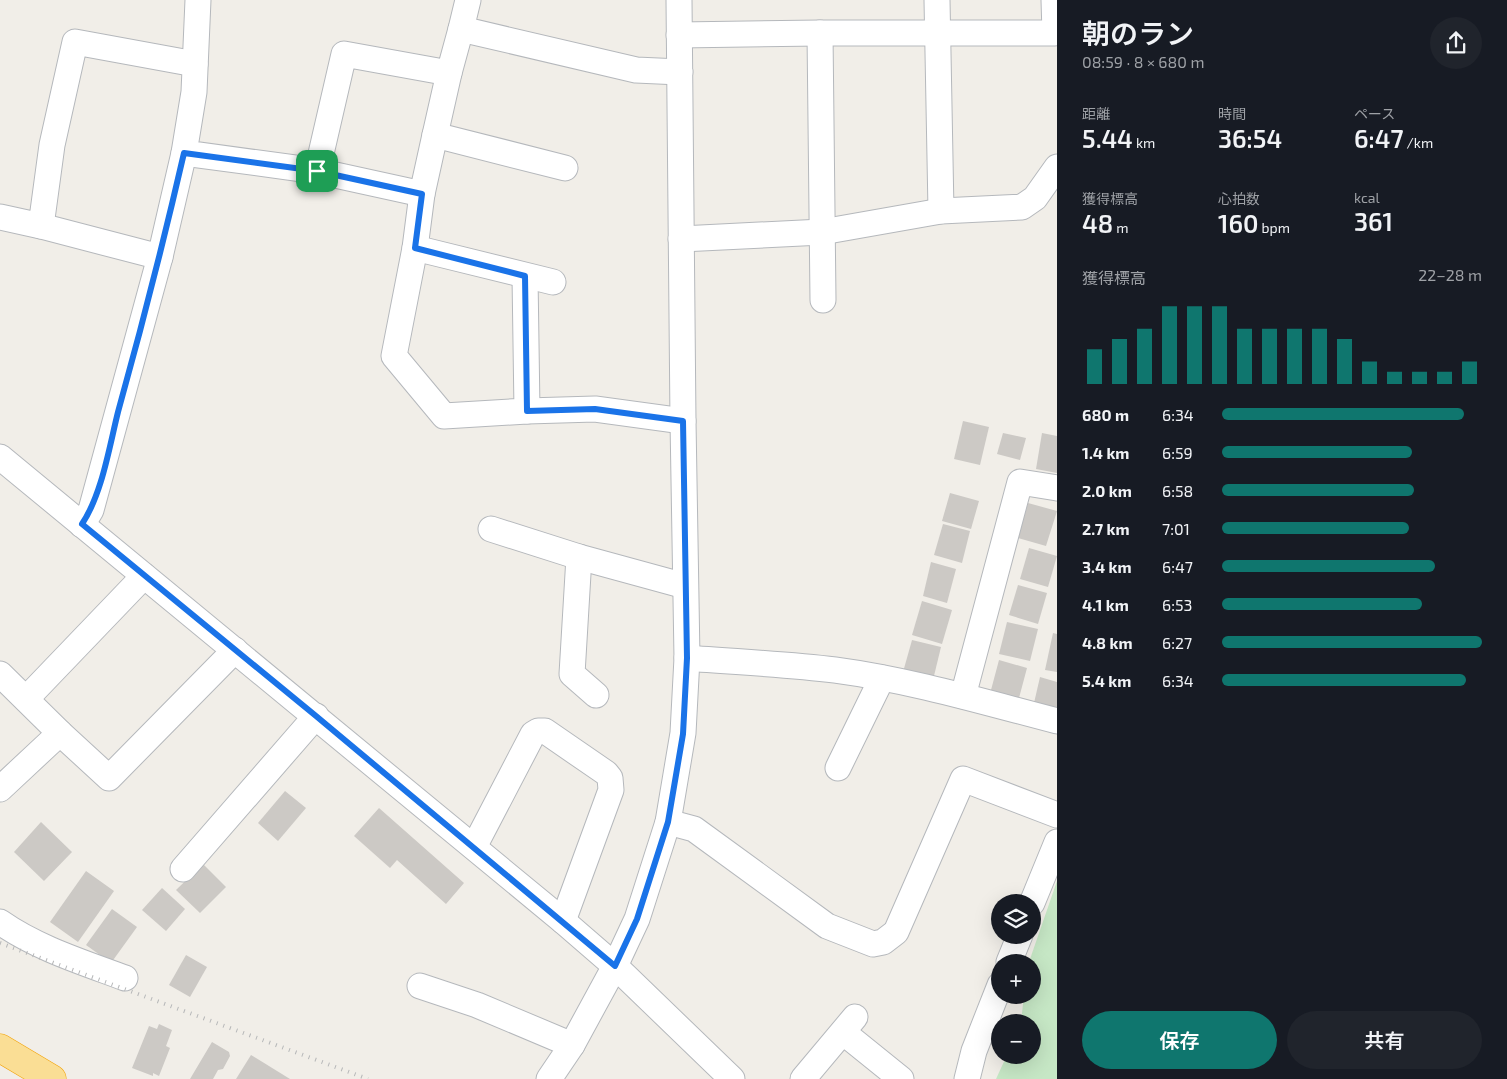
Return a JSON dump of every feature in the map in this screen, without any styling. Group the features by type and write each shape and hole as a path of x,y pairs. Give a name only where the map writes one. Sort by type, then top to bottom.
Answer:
{"highway":[{"path":"0,1048 52,1079"}],"street":[{"path":"82,524 91,510 160,257 184,153 194,92 198,0"},
{"path":"468,0 449,73 422,194 415,248 394,356 444,416 595,409 683,421"},
{"path":"549,1079 572,1045 615,966 637,919 668,822 683,734 687,658 681,239 680,0"},
{"path":"937,0 941,211"},
{"path":"679,35 820,32 1055,33 1054,0"},
{"path":"461,29 636,70 680,72"},
{"path":"820,32 823,300"},
{"path":"40,226 52,145 75,42 195,64"},
{"path":"317,171 344,54 449,73"},
{"path":"435,134 565,168"},
{"path":"184,153 317,171 422,194"},
{"path":"681,239 822,232 941,211 1022,208 1035,198 1057,167"},
{"path":"0,217 160,257"},
{"path":"415,248 553,282"},
{"path":"525,276 527,411"},
{"path":"0,459 316,716 563,921 615,966 732,1079"},
{"path":"963,696 1020,482 1057,488"},
{"path":"491,529 579,557 685,586"},
{"path":"579,557 572,674 596,695"},
{"path":"26,699 144,576"},
{"path":"0,674 109,778 235,650"},
{"path":"687,658 834,670 882,678 963,696 1057,721"},
{"path":"838,768 882,678"},
{"path":"182,868 316,716"},
{"path":"474,848 533,734 538,730 545,731 606,773 610,778 611,790 563,921"},
{"path":"0,789 60,733"},
{"path":"668,822 694,829 827,926 873,944 883,942 896,932 963,779 1057,815"},
{"path":"1036,894 1057,842"},
{"path":"0,922 18,934 50,950 124,978"},
{"path":"420,986 477,1005 572,1045"},
{"path":"967,1079 974,1051 993,1004"},
{"path":"803,1079 850,1025 901,1079"}],"green space":[{"path":"1057,881 1057,1079 996,1079 1003,1064 1041,1064 1041,1014 1022,1014 1023,1004 1041,1004 1041,954 1032,954 1035,944 1041,944 1041,927"}],"building":[{"path":"963,421 989,427 980,465 954,459"},
{"path":"1003,433 1026,438 1020,460 997,454"},
{"path":"1042,433 1057,436 1057,473 1036,469"},
{"path":"950,493 979,501 971,529 942,521"},
{"path":"1028,503 1057,511 1046,546 1018,538"},
{"path":"943,524 970,531 962,563 934,555"},
{"path":"1029,548 1057,556 1048,587 1020,579"},
{"path":"931,562 956,569 947,603 923,596"},
{"path":"1018,585 1047,593 1038,624 1009,615"},
{"path":"922,601 952,610 942,644 912,635"},
{"path":"1007,622 1038,629 1030,661 999,654"},
{"path":"1053,633 1057,634 1057,672 1045,670"},
{"path":"912,640 941,647 933,680 903,672"},
{"path":"999,660 1027,668 1019,698 991,690"},
{"path":"1040,677 1057,682 1057,709 1034,703"},
{"path":"285,791 306,808 278,841 258,823"},
{"path":"379,808 464,883 446,904 397,860 390,868 354,836"},
{"path":"41,822 72,852 44,881 14,852"},
{"path":"203,864 226,887 200,913 176,890"},
{"path":"86,871 114,891 78,942 50,922"},
{"path":"162,888 185,909 166,931 142,910"},
{"path":"112,909 137,927 111,963 86,945"},
{"path":"186,955 207,967 190,997 169,985"},
{"path":"159,1024 172,1030 166,1046 170,1048 159,1076 153,1073 153,1076 132,1068 149,1026 157,1029"},
{"path":"212,1042 229,1052 230,1056 223,1069 218,1070 213,1079 190,1079"},
{"path":"251,1055 290,1079 236,1079"}],"railway":[{"path":"0,943 368,1079"}],"route":[{"path":"184,153 317,171 422,194 415,248 525,276 527,411 595,409 683,421 687,658 683,734 668,822 637,919 615,966 512,878 82,524 91,510 103,470 160,257 184,153"}]}
